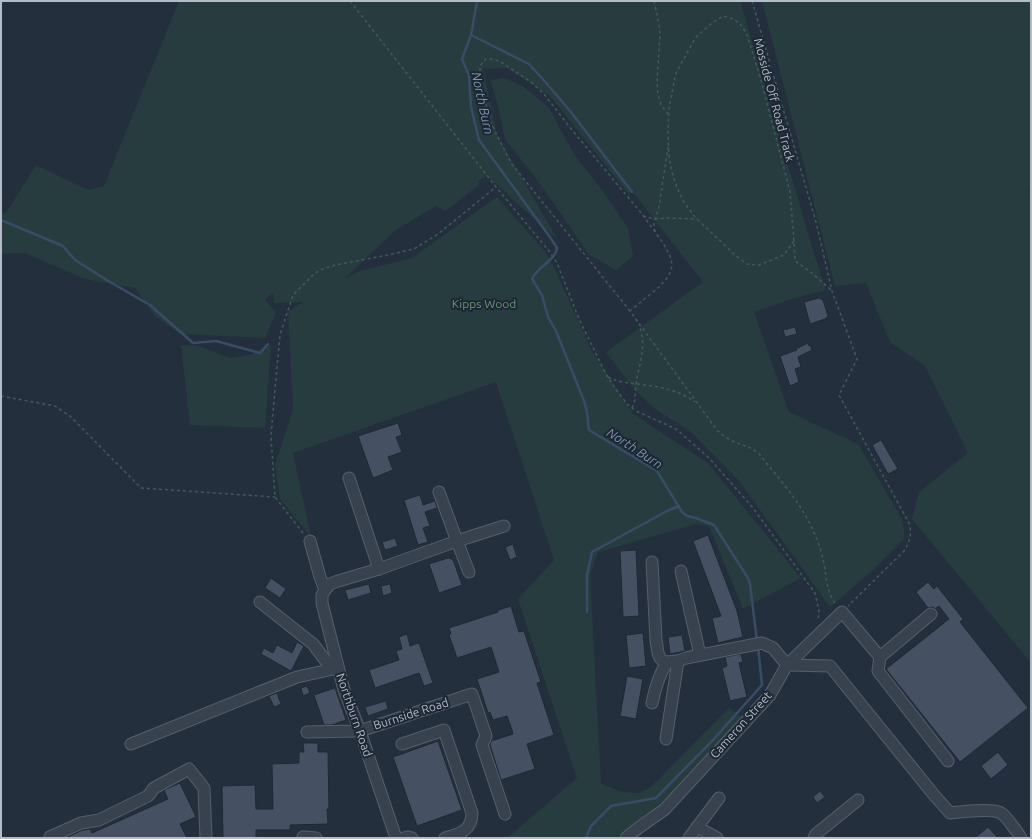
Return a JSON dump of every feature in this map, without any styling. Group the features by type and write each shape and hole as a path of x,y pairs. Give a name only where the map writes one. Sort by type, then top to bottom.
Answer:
{"street":[{"path":"349,478 379,569"},
{"path":"439,492 469,572"},
{"path":"325,590 330,584 338,581 379,569 504,526"},
{"name":"Northburn Road","path":"310,541 325,590 322,596 322,603 335,668 360,731 396,838"},
{"path":"652,562 656,640 658,653 663,661 672,662 700,655 762,644 773,648 787,665 830,666 950,813 992,811 1002,813 1021,838"},
{"path":"681,571 700,655"},
{"path":"131,744 297,677 335,668 313,644 260,602"},
{"name":"Cameron Street","path":"626,838 637,828 665,809 770,695 787,665 842,612"},
{"path":"842,612 880,657"},
{"path":"931,614 880,657 878,671 948,761"},
{"path":"652,703 657,683 672,662"},
{"path":"666,739 672,662"},
{"name":"Burnside Road","path":"307,732 360,731 472,694 486,736 482,745 506,814"},
{"path":"402,744 444,730 472,813 470,823 464,831 445,838"},
{"path":"50,838 81,823 99,820 148,796 154,788 189,769 204,788 206,838"},
{"path":"689,838 719,798"},
{"path":"814,838 816,834 858,800"},
{"path":"697,827 717,838"},
{"path":"303,837 316,838"},
{"path":"404,838 412,838"}],"path":[{"path":"350,1 496,187 549,251 557,263 579,319 608,376 628,405 636,411 676,428 709,458 753,508 815,593 819,611 815,637"},
{"path":"654,1 660,24 657,82 658,95 661,105 668,114"},
{"path":"630,311 659,287 668,277 672,264 670,256 643,216 544,94 531,82 500,62 493,59 486,59 480,67 480,81 490,121 511,163 630,311 717,430 731,441 754,449 795,500 807,518 815,534 824,562 831,597 842,612 904,551 911,536 910,525 839,395 858,359 832,291 816,222 752,1"},
{"name":"Mosside Off Road Track","path":"794,241 784,255 759,265 747,264 736,256 697,219 684,202 677,188 669,158 668,142 668,108 676,73 696,37 712,23 723,16 734,20 742,26 747,35 761,80 790,192 794,241 795,261 832,291"},
{"path":"656,234 654,223 659,207 668,142"},
{"path":"310,541 275,497 271,436 280,335 294,295 313,275 320,270 335,265 388,255 414,248 438,234 496,187"},
{"path":"643,216 655,219 697,219"},
{"path":"632,408 635,401 636,384 643,344 642,333 638,322"},
{"path":"608,376 621,382 672,390 685,395 697,403"},
{"path":"1,396 55,406 71,417 142,488 275,497"}],"green space":[{"name":"Kipps Wood","path":"179,1 740,1 826,290 791,299 754,312 789,412 858,444 902,519 905,538 873,570 830,607 739,481 691,432 655,409 633,388 606,352 703,282 628,186 631,197 549,95 507,68 483,69 497,135 558,240 487,176 478,181 480,184 446,211 436,206 396,230 344,279 360,271 412,258 497,197 544,250 553,265 592,351 633,414 708,463 801,578 743,609 709,526 696,524 598,552 590,575 601,784 623,792 638,793 650,788 729,708 742,717 664,801 616,838 507,838 577,778 518,599 554,560 496,382 293,453 311,537 280,499 275,465 293,410 288,312 303,302 274,303 273,293 265,300 276,312 265,338 180,334 154,315 135,288 85,279 25,253 1,254 1,214 6,213 36,165 88,190 104,186"},
{"path":"762,1 1031,1 1031,186 1027,195 1031,189 1031,663 912,519 919,492 968,453 925,366 890,342 866,283 835,286"},
{"path":"505,78 524,87 549,108 574,154 602,190 628,228 633,256 616,270 588,254 537,180 505,139 497,102 490,80"},
{"path":"181,345 199,346 230,358 250,355 271,345 265,428 190,425"}],"building":[{"path":"819,298 823,300 828,316 825,319 810,324 804,302"},
{"path":"795,327 797,334 785,337 783,330"},
{"path":"808,343 812,350 798,357 801,367 795,369 799,382 790,386 780,356 797,350 796,349"},
{"path":"398,423 402,435 396,437 402,452 388,457 393,470 373,478 358,436"},
{"path":"881,440 898,469 888,474 872,445"},
{"path":"420,495 423,505 435,501 437,508 425,512 430,526 423,528 428,542 418,545 404,500"},
{"path":"708,535 737,611 743,637 718,643 712,618 721,616 693,541"},
{"path":"395,538 398,546 385,550 382,542"},
{"path":"513,544 517,557 510,560 505,547"},
{"path":"636,550 639,616 623,617 620,551"},
{"path":"448,558 452,559 454,562 462,585 439,593 429,564"},
{"path":"271,578 286,589 280,598 265,588"},
{"path":"928,582 934,589 937,586 963,619 960,622 1028,708 960,762 886,669 949,619 939,606 935,609 933,607 928,608 916,592"},
{"path":"369,584 371,593 348,600 345,590"},
{"path":"390,584 392,593 383,596 381,586"},
{"path":"511,606 519,632 524,631 541,682 537,683 554,735 527,744 535,769 501,780 490,745 491,741 513,734 507,716 493,720 490,712 488,713 477,679 499,672 491,647 457,658 449,635 451,634 449,628 498,612 498,610"},
{"path":"643,633 646,666 629,668 626,635"},
{"path":"407,634 410,646 419,643 433,683 424,686 419,673 375,688 369,670 399,660 396,651 402,649 399,637"},
{"path":"682,635 685,651 670,654 668,637"},
{"path":"297,642 304,646 291,671 261,654 264,648 273,653 277,645 292,653"},
{"path":"741,654 743,662 739,663 747,697 730,701 722,668 727,666 725,657"},
{"path":"627,676 643,679 636,719 620,716"},
{"path":"307,686 310,693 303,696 301,688"},
{"path":"335,688 346,720 332,725 324,725 314,695"},
{"path":"277,693 281,704 274,707 269,696"},
{"path":"386,701 388,709 368,716 365,707"},
{"path":"438,741 462,810 417,826 393,757"},
{"path":"303,743 318,743 318,752 328,752 328,824 290,825 290,830 256,830 256,838 223,838 222,786 255,785 256,809 273,809 272,764 299,763 299,752 304,752"},
{"path":"998,752 1008,765 991,779 981,766"},
{"path":"180,783 196,817 180,824 187,838 65,838 83,830 90,829 92,833 168,799 164,790"},
{"path":"820,791 825,797 817,803 813,797"},
{"path":"988,827 998,838 975,838"}],"waterway":[{"name":"North Burn","path":"477,2 471,35 462,59 469,76 471,107 479,140 557,248 550,260 534,275 532,279 542,295 548,317 556,331 584,401 589,430 657,471 682,512 687,516 714,525 748,578 757,641"},
{"path":"471,35 529,64 571,112 632,192"},
{"path":"1,220 63,246 75,260 150,305 193,343 216,341 260,353 268,344"},
{"path":"587,612 587,575 592,552 679,506"},
{"name":"North Burn","path":"586,838 591,826 611,806 656,798 713,740 762,685 758,646"}]}
